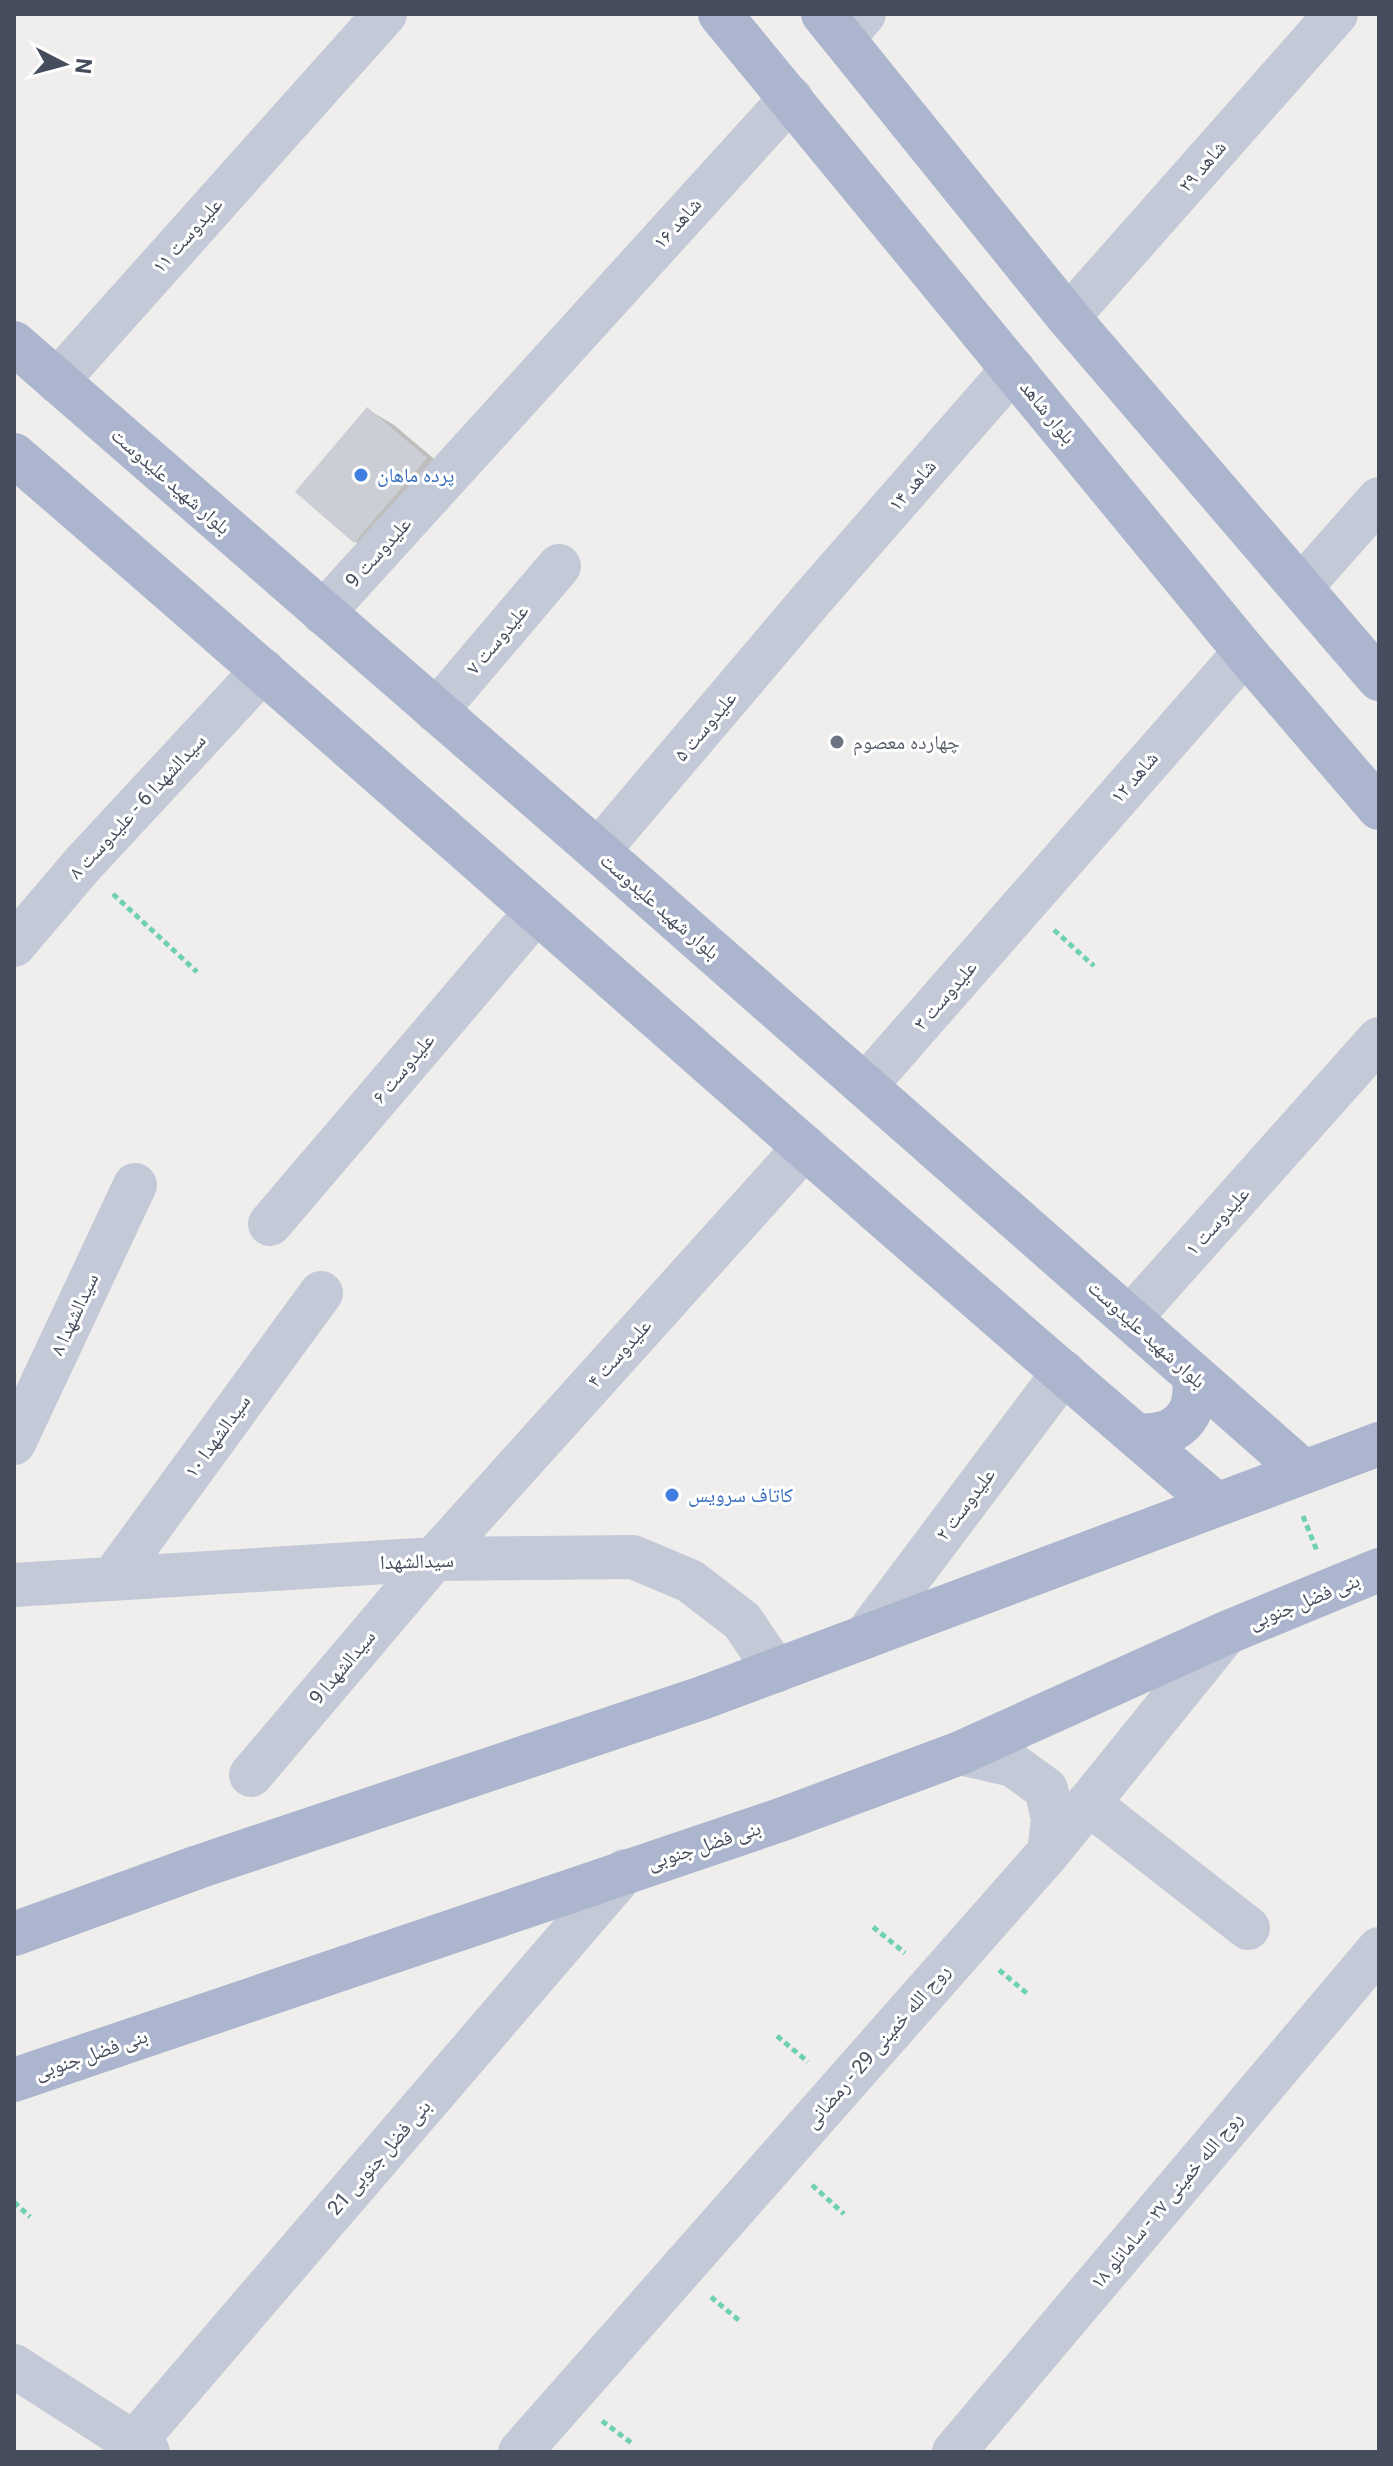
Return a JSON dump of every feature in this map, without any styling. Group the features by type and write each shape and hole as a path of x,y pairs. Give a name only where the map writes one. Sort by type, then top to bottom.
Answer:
{"main road":[{"name":"بلوار شاهد","path":"720,14 1245,652 1379,808"},
{"path":"843,22 1068,317 1379,679"},
{"name":"بلوار شهید علیدوست","path":"14,343 1130,1318 1296,1475"},
{"path":"14,455 1217,1505"},
{"path":"1134,1434 1149,1437 1177,1428 1194,1404 1196,1389 1193,1375"},
{"path":"14,1934 198,1867 702,1698 1379,1444"},
{"name":"بنی فضل جنوبی","path":"14,2080 783,1819 960,1753 1226,1633 1366,1578"}],"street":[{"name":"علیدوست ۱۱","path":"57,381 385,14"},
{"name":"شاهد ۲۹","path":"1068,317 1336,14"},
{"name":"شاهد ۱۶","path":"563,348 791,98"},
{"name":"علیدوست 9","path":"323,613 563,348"},
{"name":"شاهد ۱۴","path":"811,600 1013,369"},
{"path":"1301,587 1379,499"},
{"name":"علیدوست ۷","path":"436,711 559,566"},
{"name":"علیدوست ۵","path":"598,851 811,600"},
{"name":"شاهد ۱۲","path":"1024,903 1245,652"},
{"name":"سیدالشهدا 6 - علیدوست ۸","path":"14,945 82,865 263,670"},
{"name":"علیدوست ۳","path":"865,1086 1024,903"},
{"name":"علیدوست ۶","path":"270,1224 536,912"},
{"name":"علیدوست ۱","path":"1130,1318 1379,1039"},
{"name":"علیدوست ۴","path":"434,1559 805,1147"},
{"name":"سیدالشهدا ۸","path":"14,1443 135,1185"},
{"name":"سیدالشهدا ۱۰","path":"113,1578 321,1293"},
{"name":"علیدوست ۲","path":"865,1637 1064,1372"},
{"name":"سیدالشهدا","path":"14,1585 434,1559 633,1557 690,1581 742,1621 776,1671"},
{"name":"سیدالشهدا 9","path":"251,1775 434,1559"},
{"name":"روح الله خمینی 29 - رمضانی","path":"520,2452 1049,1852 1226,1633"},
{"path":"960,1753 1013,1765 1046,1789 1053,1819 1049,1852"},
{"path":"1088,1803 1248,1928"},
{"name":"بنی فضل جنوبی 21","path":"136,2449 625,1871"},
{"name":"روح الله خمینی ۲۷ - سامانلو ۱۸","path":"954,2452 1376,1957"},
{"path":"14,2366 136,2449"}],"path":[{"path":"82,865 197,972"},
{"path":"1024,903 1094,966"},
{"path":"1296,1475 1366,1578"},
{"path":"14,2202 30,2217"}],"building":[{"name":"پرده ماهان","path":"367,407 427,458 354,543 295,492"}],"place":[{"name":"پرده ماهان","path":"361,475"},
{"name":"چهارده معصوم","path":"837,742"},
{"name":"کاتاف سرویس","path":"672,1495"}]}
